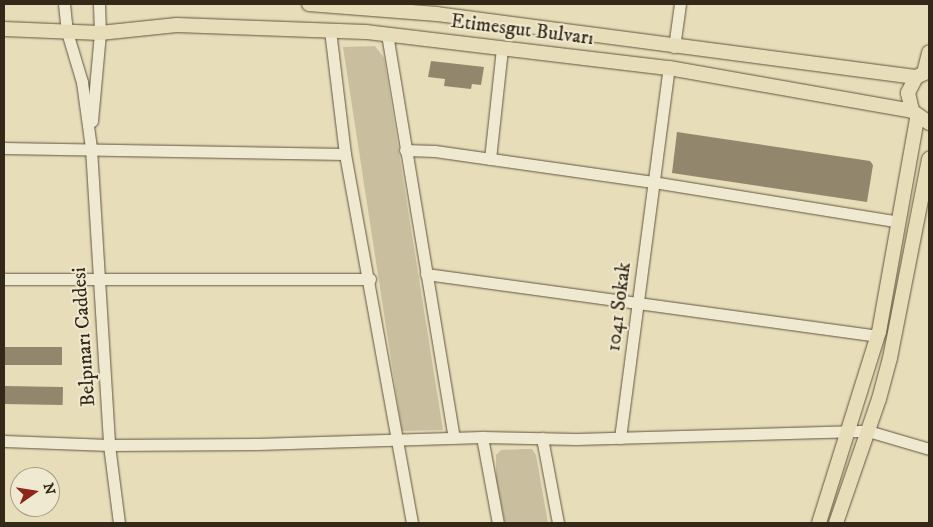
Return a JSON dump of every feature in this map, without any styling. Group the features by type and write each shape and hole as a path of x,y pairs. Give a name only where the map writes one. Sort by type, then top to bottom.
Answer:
{"main road":[{"name":"Etimesgut Bulvarı","path":"309,4 366,5 674,47 923,74"},
{"name":"Etimesgut Bulvarı","path":"4,28 100,33 177,25 330,30 387,34 669,68 919,117"},
{"path":"819,523 878,336 919,117 908,93 923,74 929,53"},
{"path":"836,523 868,431 890,358 929,159"}],"street":[{"name":"Belpınarı Caddesi","path":"64,4 68,32 82,82 91,148 109,445 119,523"},
{"name":"Belpınarı Caddesi","path":"91,148 100,33 99,4"},
{"path":"674,47 680,4"},
{"path":"330,30 345,154 370,279 412,523"},
{"path":"387,34 404,150 454,437"},
{"path":"490,158 502,49"},
{"name":"1041 Sokak","path":"620,438 640,304 653,182 669,68"},
{"path":"4,148 91,148 345,154"},
{"path":"404,150 490,158 899,222"},
{"path":"426,274 878,336"},
{"path":"4,279 370,279"},
{"path":"4,441 109,445 482,436 620,438 868,431 929,449"},
{"path":"482,436 498,523"},
{"path":"542,438 558,523"}],"shaded area":[{"path":"375,46 384,58 443,430 402,431 343,47"},
{"path":"532,449 536,455 548,523 505,523 496,478 496,455 501,450"}],"building":[{"path":"431,61 484,67 481,85 472,84 471,89 444,86 445,79 428,77"},
{"path":"677,132 870,161 873,165 867,202 672,173"},
{"path":"4,347 62,347 62,365 4,365"},
{"path":"4,386 63,387 63,405 4,404"}]}
